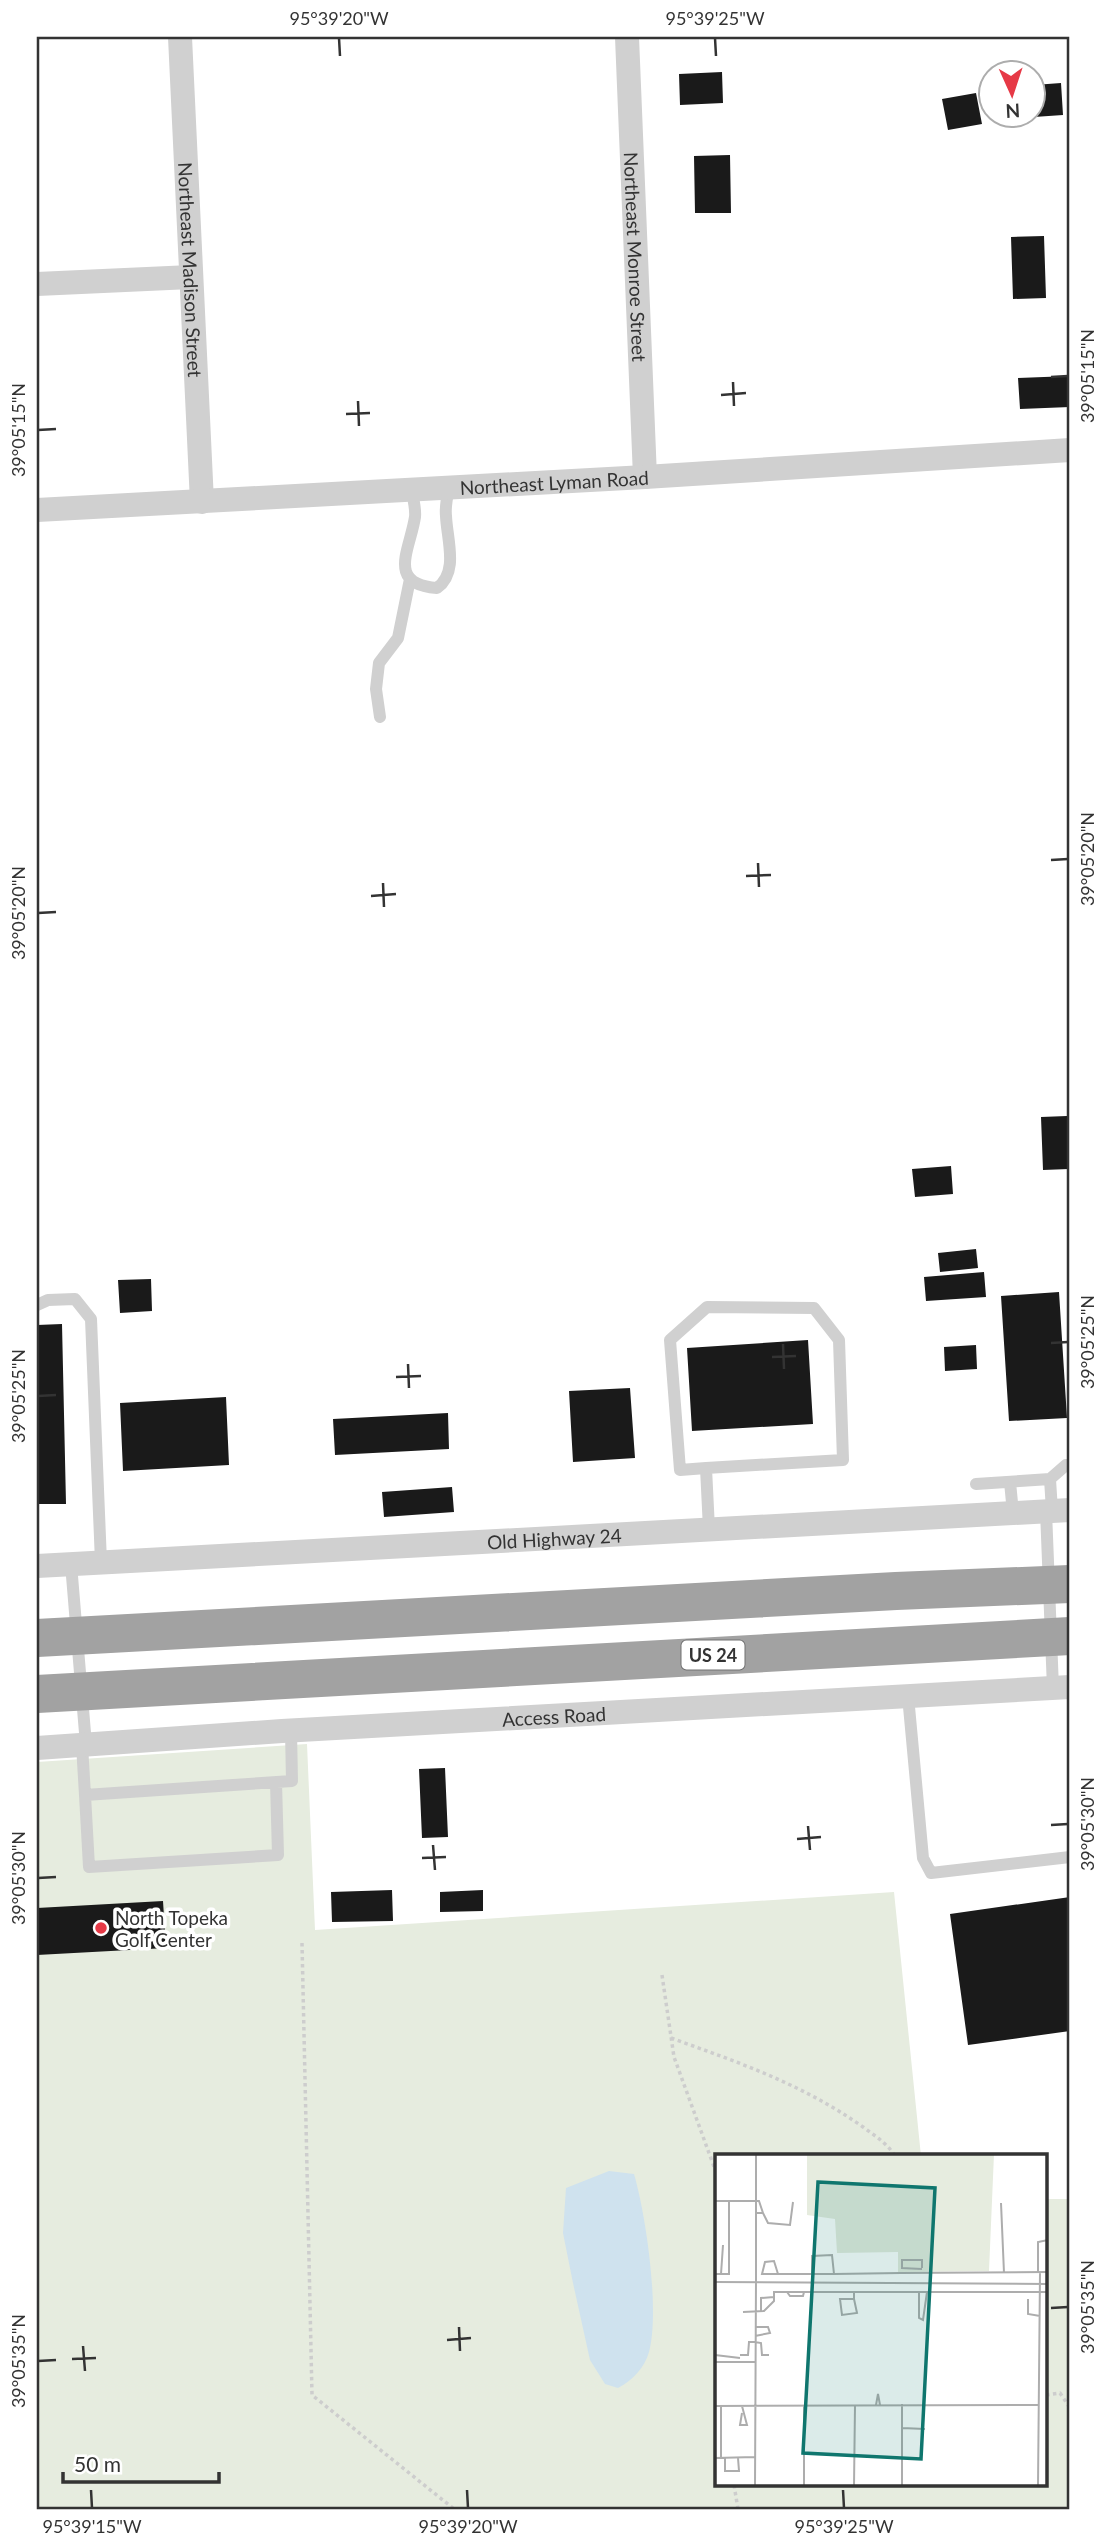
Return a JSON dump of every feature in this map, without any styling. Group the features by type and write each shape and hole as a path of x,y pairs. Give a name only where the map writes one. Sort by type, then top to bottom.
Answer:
{"highway":[{"path":"37,1638 1059,1584"},
{"name":"US 24","path":"37,1694 1060,1636"}],"street":[{"name":"Northeast Madison Street","path":"180,37 202,502"},
{"name":"Northeast Monroe Street","path":"627,37 645,477"},
{"path":"37,284 191,277"},
{"name":"Northeast Lyman Road","path":"37,510 645,477 1070,450"},
{"name":"Old Highway 24","path":"37,1566 1056,1511"},
{"name":"Access Road","path":"37,1748 291,1731 1062,1688"}],"lane":[{"path":"412,490 415,516 407,544 405,565 410,579 418,587 437,588 446,582 450,571 445,513 449,488"},
{"path":"380,717 376,689 379,663 398,638 410,579"},
{"path":"37,1305 48,1300 75,1299 91,1319 102,1562"},
{"path":"707,1307 814,1308 839,1340 843,1460 706,1468 680,1470 670,1340 707,1307"},
{"path":"976,1484 1050,1479 1066,1465 1070,1465"},
{"path":"706,1468 709,1529"},
{"path":"1050,1479 1056,1511 1062,1688"},
{"path":"1010,1482 1013,1513"},
{"path":"71,1564 81,1692 89,1867 278,1855 276,1782"},
{"path":"908,1696 923,1858 931,1873 1070,1857"},
{"path":"85,1795 292,1781 291,1731"}],"path":[{"path":"302,1943 312,2395 454,2509"},
{"path":"662,1975 674,2057 715,2170"},
{"path":"671,2038 775,2076 836,2108 889,2146 894,2154"},
{"path":"1048,2395 1060,2393 1070,2409"},
{"path":"734,2486 738,2509"}],"shaded area":[{"name":"North Topeka Golf Center","path":"307,1744 315,1930 894,1892 921,2154 715,2154 715,2486 1048,2486 1048,2199 1070,2199 1070,2509 37,2509 37,1762"}],"water":[{"path":"609,2171 634,2174 647,2238 652,2288 652,2334 647,2358 637,2373 618,2388 605,2384 590,2360 563,2233 566,2188"}],"building":[{"path":"722,72 723,103 680,105 679,74"},
{"path":"1061,83 1063,115 1048,116 1048,84"},
{"path":"976,93 978,125 948,130 942,99"},
{"path":"730,155 731,213 695,213 694,156"},
{"path":"1044,236 1046,298 1013,299 1011,237"},
{"path":"1070,376 1070,407 1020,409 1018,378"},
{"path":"1067,1116 1069,1169 1043,1170 1041,1117"},
{"path":"951,1166 953,1194 915,1197 912,1169"},
{"path":"976,1249 978,1268 940,1272 938,1253"},
{"path":"984,1272 986,1297 926,1301 924,1277"},
{"path":"151,1279 152,1311 120,1313 118,1280"},
{"path":"1059,1292 1067,1418 1009,1421 1001,1296"},
{"path":"62,1324 66,1504 37,1504 37,1325"},
{"path":"808,1340 813,1424 692,1431 687,1348"},
{"path":"976,1345 977,1369 945,1371 944,1347"},
{"path":"630,1388 635,1458 573,1462 569,1391"},
{"path":"226,1397 229,1465 123,1471 120,1403"},
{"path":"448,1413 449,1449 335,1455 333,1419"},
{"path":"452,1487 454,1512 384,1517 382,1492"},
{"path":"445,1768 448,1837 422,1838 419,1769"},
{"path":"392,1890 393,1921 332,1922 331,1892"},
{"path":"483,1890 483,1911 440,1912 440,1892"},
{"path":"1070,1897 1070,2031 968,2045 950,1914"},
{"name":"North Topeka Golf Center","path":"163,1901 166,1948 37,1955 37,1908"}],"place":[{"name":"North Topeka Golf Center","path":"101,1928"}]}
